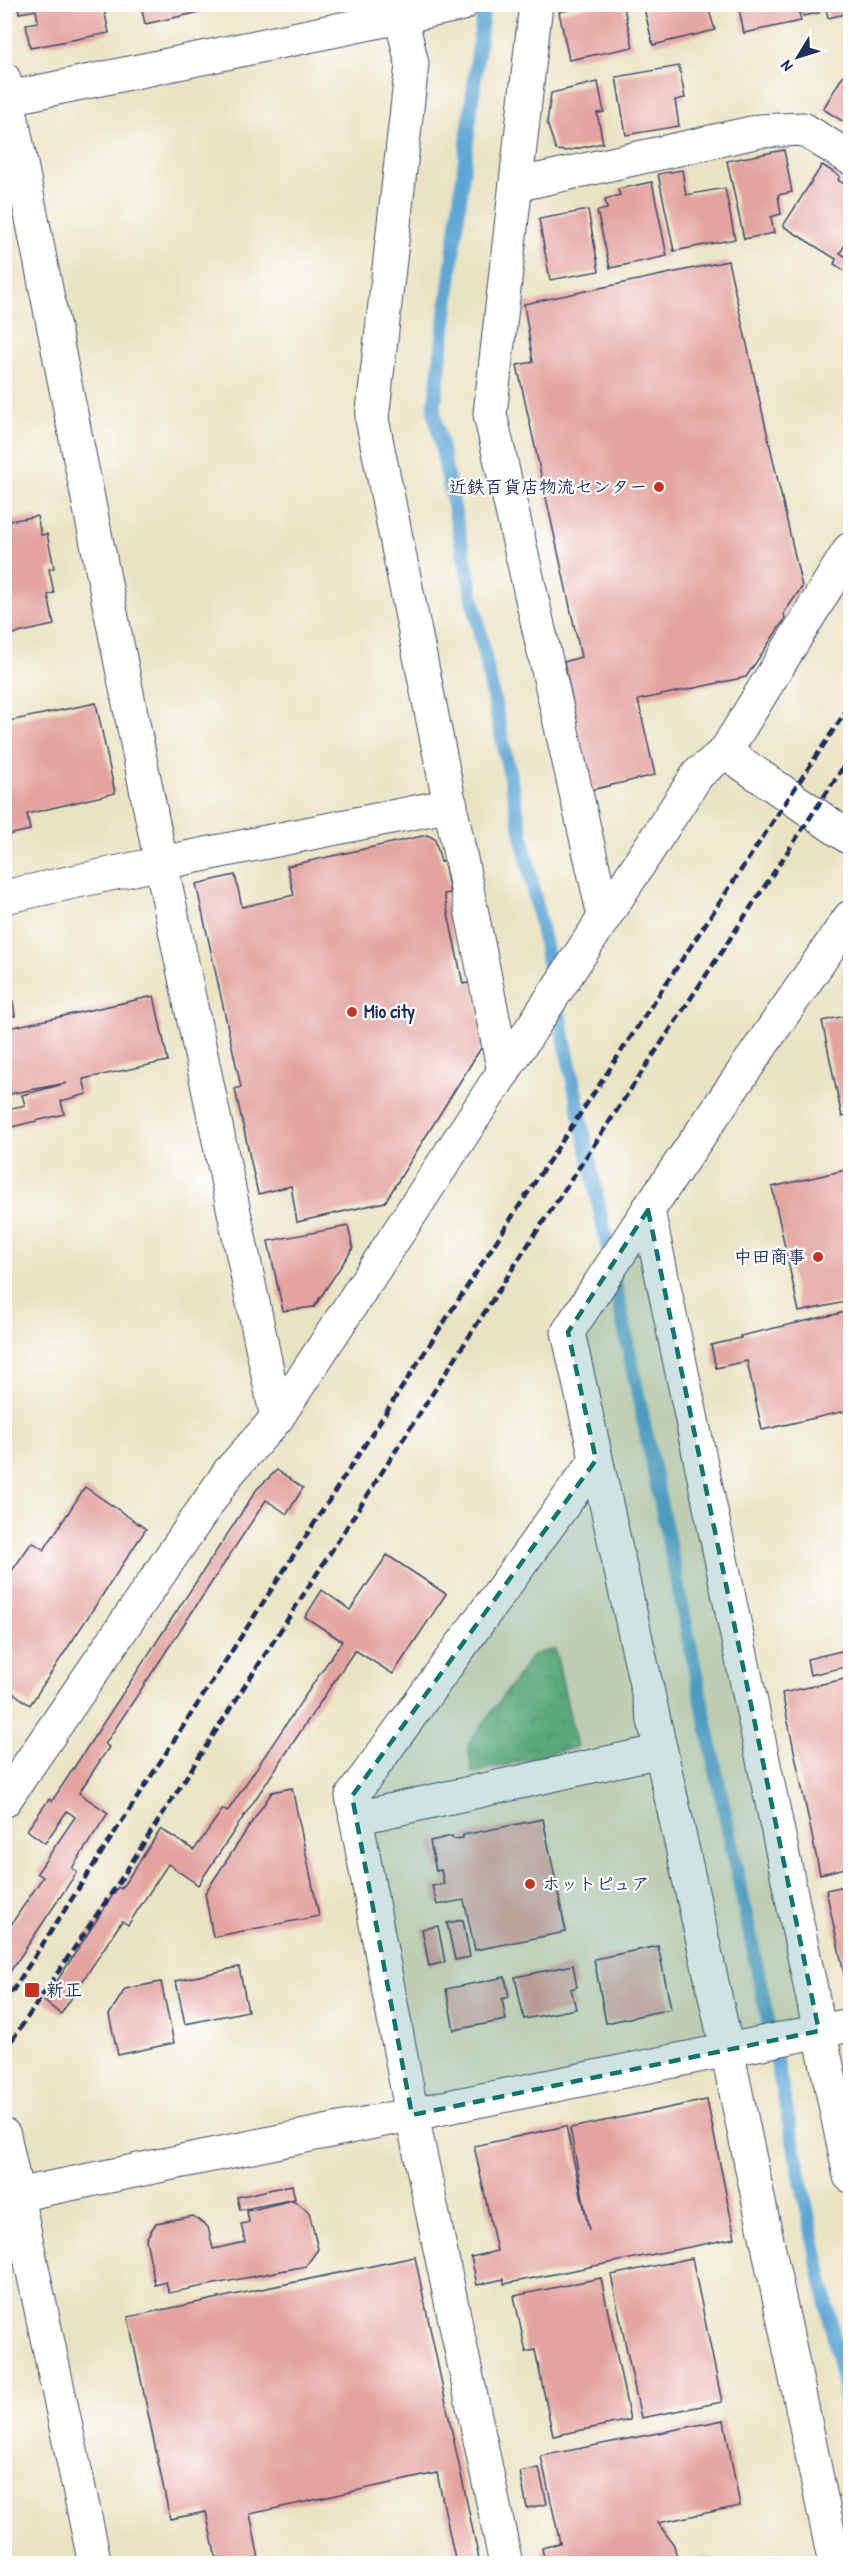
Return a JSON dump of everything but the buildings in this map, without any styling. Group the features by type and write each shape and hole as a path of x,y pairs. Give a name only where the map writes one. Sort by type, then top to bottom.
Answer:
{"street":[{"path":"277,1418 161,863 6,92 395,13 462,4"},
{"path":"536,4 490,414 600,921"},
{"path":"395,13 412,64 372,419 504,1072"},
{"path":"516,185 760,131 803,129 850,158"},
{"path":"4,1801 229,1472 277,1418 698,774 725,752 850,549"},
{"path":"725,752 850,838"},
{"path":"4,897 451,805"},
{"path":"835,2564 734,2049 661,1752 568,1332 645,1215 850,917"},
{"path":"645,1215 824,2030 850,2176"},
{"path":"506,2564 412,2115 352,1796 596,1460"},
{"path":"356,1818 661,1752"},
{"path":"10,2204 412,2115 824,2030"},
{"path":"4,2135 10,2204 95,2564"}],"highlighted area":[{"path":"648,1210 819,2031 412,2115 352,1796 596,1460 568,1332"}],"green space":[{"path":"555,1649 577,1747 472,1773 468,1744 533,1655"}],"waterway":[{"path":"484,4 434,411 850,2416"}],"railway":[{"path":"4,2004 510,1220 850,705"},
{"path":"4,2052 119,1882 522,1254 850,757"}],"place":[{"name":"近鉄百貨店物流センター","path":"659,487"},
{"name":"Mio city","path":"352,1012"},
{"name":"中田商事","path":"818,1257"},
{"name":"ホットピュア","path":"530,1884"},
{"name":"新正","path":"32,1990"}]}
